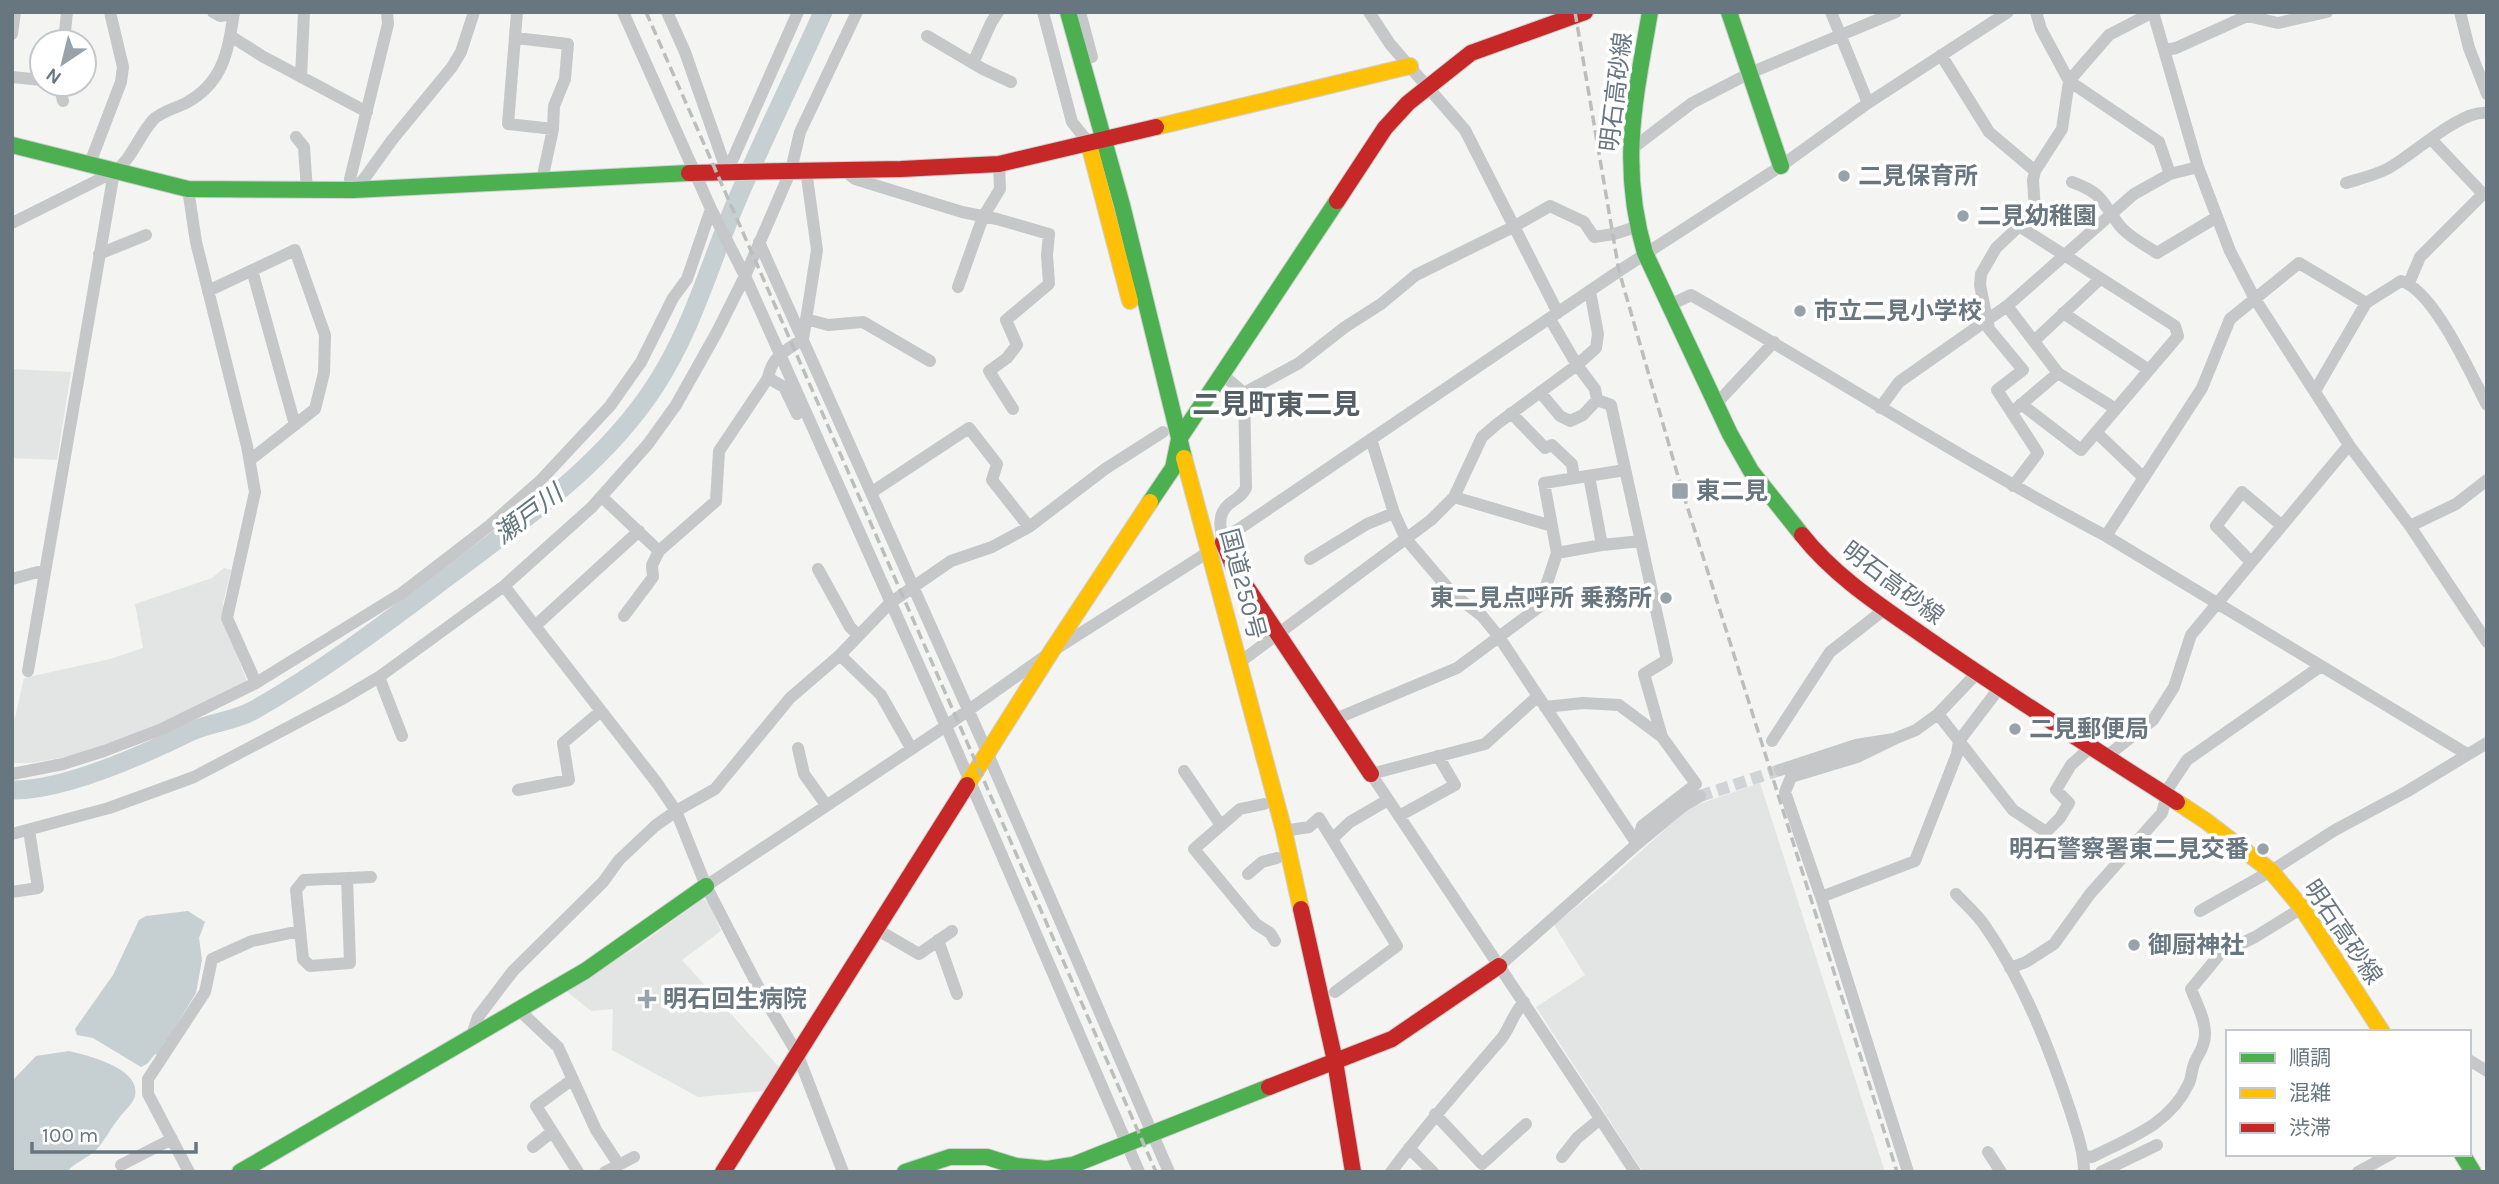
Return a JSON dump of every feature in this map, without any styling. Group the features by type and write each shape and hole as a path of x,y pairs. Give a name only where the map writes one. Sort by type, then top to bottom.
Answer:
{"main road":[{"name":"国道250号","path":"1054,12 1096,140 1122,205 1179,439 1284,831 1328,1064 1338,1172"},
{"name":"国道250号","path":"1068,12 1163,432 1173,468 1210,550 1264,804 1353,1172"},
{"path":"723,1172 1051,652 1173,468 1179,439 1371,147 1397,114 1471,53 1585,12"},
{"name":"明石高砂線","path":"1650,12 1629,151 1636,227 1645,253 1751,471 1813,549 1854,587 1976,673 2167,795 2245,849 2271,871 2302,908 2381,1030"},
{"path":"1729,12 1781,166"},
{"path":"12,145 188,189 353,190 696,173 999,164 1410,66"},
{"path":"1210,550 1234,568 1371,774"},
{"path":"240,1172 585,971 706,886"},
{"path":"905,1172 950,1157 987,1157 1016,1166 1047,1169 1073,1165 1392,1039 1499,966"},
{"path":"2463,1156 2473,1172"}],"street":[{"path":"12,34 15,12"},
{"path":"90,163 121,82 123,67 110,12"},
{"path":"12,223 123,166 154,118 198,96 217,77 232,37 234,13 220,16 214,12"},
{"path":"301,77 304,12"},
{"path":"353,190 350,179 387,24 387,12"},
{"path":"353,190 452,68 461,52 474,12"},
{"path":"517,12 508,124 553,129"},
{"path":"623,12 711,209 745,276 946,726 1139,1172"},
{"path":"667,12 685,52 727,172"},
{"path":"727,172 798,12"},
{"path":"624,616 653,577 652,565 659,551 716,501 719,451 768,378 771,365 779,355 803,339 817,250 798,170 800,132 857,12"},
{"path":"973,63 990,23 998,12"},
{"path":"1043,12 1072,122 1096,140 1107,114 1080,12"},
{"path":"1369,12 1390,44 1465,130 1515,226 1577,365 1595,388 1597,400"},
{"path":"1831,12 1868,103"},
{"path":"1629,151 1692,103 1750,73 1896,12"},
{"path":"706,886 946,726 1051,652 1210,550 1645,253 1781,166 1868,103 2008,12"},
{"path":"2036,12 2041,29 2068,81 2159,142 2170,174"},
{"path":"2019,226 2175,326 2178,336 2081,450 2016,408 1997,390 2023,370 1989,330 1980,285 1981,274 1996,248 2019,226 2035,211 2035,171 2062,129 2068,81 2109,35 2153,12 2199,167 2230,251 2255,299 2349,445 2410,526 2487,642"},
{"path":"2166,50 2247,16 2278,23 2327,12"},
{"path":"2460,12 2469,48 2487,94"},
{"path":"927,36 1011,82"},
{"path":"232,37 367,112"},
{"path":"516,38 568,44 565,79 554,106 553,129 542,180"},
{"path":"1941,55 1989,132 2035,171"},
{"path":"2346,183 2387,169 2452,124 2487,113"},
{"path":"296,137 304,147 307,191"},
{"path":"2409,283 2420,257 2483,194 2431,139"},
{"path":"958,287 984,217 1000,189 999,164"},
{"path":"1880,408 1899,382 2007,306 2134,194 2170,174 2199,167"},
{"path":"12,834 109,808 194,777 379,677 504,586 601,497 648,444 676,405 717,332 759,242 798,170"},
{"path":"845,170 855,179 962,212 1049,234 1049,284 1006,320 1017,345 1007,358 989,371 1013,409"},
{"path":"28,671 114,172"},
{"path":"2072,182 2091,189 2103,199 2122,228 2157,253 2217,217"},
{"path":"188,189 196,242 250,460 255,492 227,618 256,683"},
{"path":"1244,393 1299,363 1345,327 1381,304 1416,275 1549,206 1584,222 1594,237 1636,227"},
{"path":"12,774 63,764 104,751 162,729 256,683 402,593 489,526 540,481 573,446 610,406 641,362 673,298 687,279 711,209"},
{"path":"99,254 146,235"},
{"path":"759,242 988,752 1169,1172"},
{"path":"208,291 295,250 325,335 324,373 315,410 250,460"},
{"path":"2106,536 2202,388 2230,319 2299,263 2366,303"},
{"path":"252,270 295,425"},
{"path":"2034,341 2100,279"},
{"path":"2315,391 2366,303 2401,281 2409,283 2428,301 2455,342 2487,405"},
{"path":"1240,662 1431,520 1454,497 1482,437 1596,348 1598,334 1590,291"},
{"path":"1670,305 1690,295 1774,342 2013,486 2055,506 2106,536 2467,754"},
{"path":"2007,306 2057,373 2116,409"},
{"path":"2063,313 2149,370"},
{"path":"806,319 828,325 863,322 930,361"},
{"path":"1717,403 1774,342"},
{"path":"2016,408 2057,373"},
{"path":"1210,550 1219,521 1228,505 1241,497 1246,488 1244,393 1223,375"},
{"path":"768,378 784,387 803,426"},
{"path":"1540,392 1560,416 1570,421 1583,415 1597,400"},
{"path":"1597,400 1611,405 1667,660 1644,674 1662,737"},
{"path":"2013,486 2038,453 2016,408"},
{"path":"1511,413 1545,447 1552,445 1572,464 1574,478"},
{"path":"872,492 969,428 996,464 992,480 1029,527"},
{"path":"472,1035 478,1017 513,971 603,882 619,860 655,825 715,789 790,698 840,655 890,603 951,561 992,547 1029,527 1105,469 1163,432"},
{"path":"2096,432 2144,478"},
{"path":"1371,439 1394,513 1406,538 1452,594 1482,616 1499,637 1637,844"},
{"path":"2107,756 2153,720 2174,687 2191,635 2349,445"},
{"path":"1333,720 1457,667 1539,607 1557,554 1544,484 1625,470"},
{"path":"1589,476 1602,545"},
{"path":"2410,526 2456,504 2487,480"},
{"path":"2250,562 2217,526 2242,492 2281,525"},
{"path":"601,497 659,551"},
{"path":"1454,497 1552,526"},
{"path":"1310,559 1367,524 1394,513"},
{"path":"535,626 639,531"},
{"path":"1557,554 1641,541"},
{"path":"818,569 850,627 858,635"},
{"path":"12,579 45,570"},
{"path":"504,586 676,811 706,886 764,998 797,1054 843,1172"},
{"path":"1772,741 1830,652 1885,609"},
{"path":"840,655 881,695 911,748"},
{"path":"2010,968 2026,962 2054,944 2090,894 2162,813 2169,787 2187,760 2321,666"},
{"path":"1908,1172 1785,792 1791,777 1857,757 1916,730 1938,714 1976,673"},
{"path":"379,677 402,736"},
{"path":"1821,897 1915,861 1959,741 2000,687"},
{"path":"1538,696 1485,744 1371,774 1635,1172"},
{"path":"1545,707 1619,705 1662,737 1696,783 1642,826 1637,844"},
{"path":"518,790 569,780 563,743 601,711"},
{"path":"1938,714 2013,810 2046,832 2070,803 2056,790 2071,765 2092,746"},
{"path":"1780,770 1856,745 1894,739"},
{"path":"2200,911 2487,743"},
{"path":"798,748 804,774 826,805"},
{"path":"1399,816 1455,785 1438,756"},
{"path":"1184,771 1220,824"},
{"path":"1499,966 1637,844 1683,806 1700,796"},
{"path":"1332,839 1350,822 1388,800"},
{"path":"1264,804 1240,809 1194,849 1256,925 1270,933 1275,941"},
{"path":"1284,831 1309,827 1319,818 1396,946 1335,992"},
{"path":"12,892 38,888 29,830"},
{"path":"1248,874 1262,862 1277,858"},
{"path":"347,878 350,963 310,966 303,959 296,890 304,880 347,878 371,877"},
{"path":"1956,894 1984,925 2010,968 2047,1048 2084,1156 2084,1172"},
{"path":"2084,1156 2092,1157 2160,1122 2175,1106 2190,1083 2193,1067 2204,1044 2201,1014 2191,989 2220,954 2255,937 2302,908"},
{"path":"876,929 919,954 952,931"},
{"path":"189,1172 148,1094 148,1079 205,992 212,959 252,941 300,931"},
{"path":"938,940 957,994"},
{"path":"1391,1172 1435,1114 1505,1034 1514,1013 1524,1002"},
{"path":"518,1009 558,1047 596,1130 619,1165"},
{"path":"2471,1061 2487,1071"},
{"path":"573,1079 536,1106 578,1172"},
{"path":"1435,1114 1479,1167 1526,1124"},
{"path":"1562,1157 1577,1138 1601,1119"},
{"path":"533,1147 552,1132"},
{"path":"120,1164 172,1139"},
{"path":"2101,1172 2157,1145"},
{"path":"1409,1148 1433,1172"},
{"path":"1988,1152 2001,1172"},
{"path":"2358,1172 2387,1156"},
{"path":"605,1172 634,1157"}],"shaded area":[{"path":"12,369 71,372 57,460 12,458"},
{"path":"224,568 231,570 223,603 225,624 247,681 164,724 71,756 31,763 12,763 12,730 24,678 110,659 143,648 135,604 212,578"},
{"path":"1760,783 1885,1172 1643,1172 1536,1007 1585,975 1554,925 1607,882 1690,807"},
{"name":"明石回生病院","path":"703,899 709,903 721,931 682,960 779,1067 765,1091 698,1097 612,1050 613,1009 591,1011 565,990 634,949"},
{"path":"188,911 205,922 199,938 202,960 196,993 158,1055 155,1054 141,1067 93,1038 77,1035 75,1029 113,975 139,920 146,916"},
{"path":"69,1051 100,1060 122,1071 135,1086 134,1099 97,1149 67,1172 12,1172 12,1081 36,1056"}],"waterway":[{"name":"瀬戸川","path":"12,790 33,789 104,770 200,728 254,710 330,663 378,628 534,512 587,466 634,415 655,386 679,343 745,182 823,12"}],"tunnel":[{"path":"1700,796 1780,770"}],"railway":[{"path":"646,12 1156,1172"},
{"path":"1575,12 1619,271 1682,490 1897,1172"}],"traffic: fast":[{"path":"1068,12 1122,205 1184,458"},
{"path":"1650,12 1635,103 1631,161 1637,221 1645,253 1730,434 1751,471 1802,535"},
{"path":"1729,12 1781,166"},
{"path":"12,145 188,189 353,190 689,173"},
{"path":"1150,502 1173,468 1179,439 1337,201"},
{"path":"240,1172 585,971 706,886"},
{"path":"905,1172 950,1157 987,1157 1016,1166 1047,1169 1073,1165 1269,1087"},
{"path":"2463,1156 2473,1172"}],"traffic: slow":[{"path":"1156,127 1410,66"},
{"path":"1091,152 1130,301"},
{"path":"1184,458 1284,831 1301,909"},
{"path":"967,785 1150,502"},
{"path":"2177,802 2271,871 2302,908 2381,1030"}],"traffic: jam":[{"path":"1337,201 1385,128 1408,103 1471,53 1585,12"},
{"path":"689,173 901,169 999,164 1156,127"},
{"path":"1802,535 1845,579 1878,604 1990,681 2177,802"},
{"path":"1223,542 1234,568 1371,774"},
{"path":"723,1172 967,785"},
{"path":"1301,909 1335,1061 1353,1172"},
{"path":"1269,1087 1392,1039 1499,966"}],"place":[{"name":"二見保育所","path":"1844,176"},
{"name":"二見幼稚園","path":"1963,216"},
{"name":"市立二見小学校","path":"1800,311"},
{"name":"東二見","path":"1680,491"},
{"name":"東二見点呼所 乗務所","path":"1666,598"},
{"name":"二見郵便局","path":"2015,729"},
{"name":"明石警察署東二見交番","path":"2263,849"},
{"name":"御厨神社","path":"2134,945"},
{"name":"明石回生病院","path":"647,999"}],"district":[{"name":"二見町東二見","path":"1276,404"}]}
